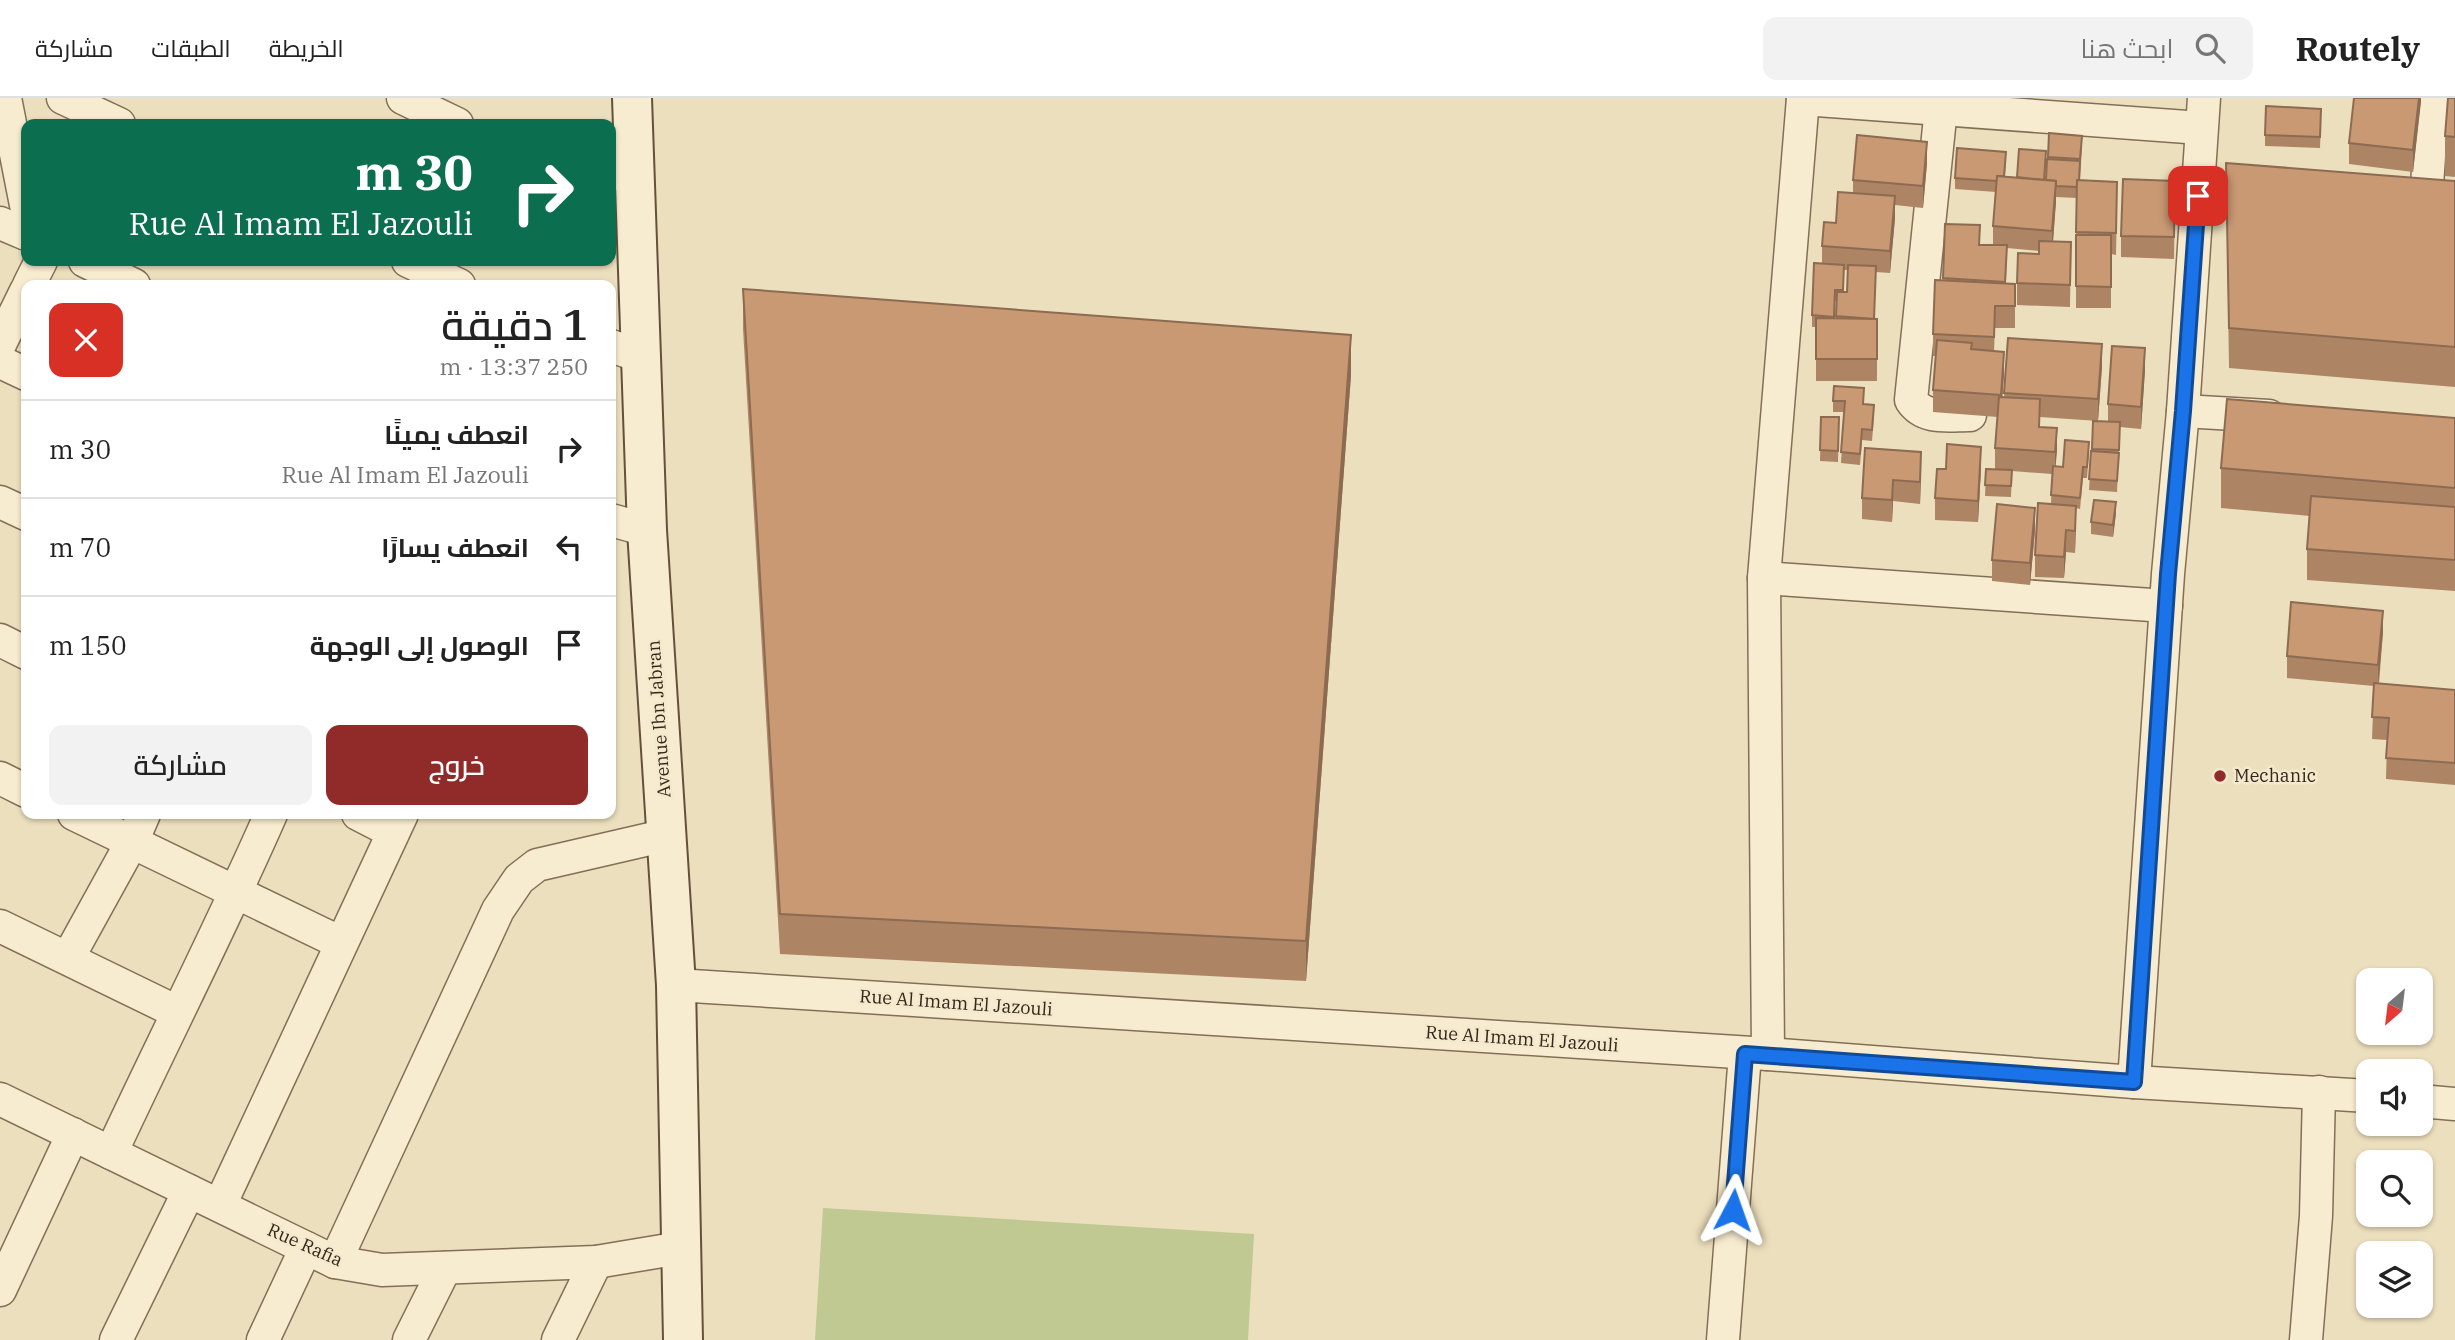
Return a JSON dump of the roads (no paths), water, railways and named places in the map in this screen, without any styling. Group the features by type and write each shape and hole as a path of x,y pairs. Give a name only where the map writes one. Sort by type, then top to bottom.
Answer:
{"street":[{"path":"5,98 21,180"},
{"path":"63,98 108,119"},
{"path":"403,98 447,119"},
{"name":"Avenue Ibn Jabran","path":"632,98 623,174 625,351 647,530 676,985 682,1340"},
{"path":"1723,1340 1756,1054 1764,578 1803,98 1941,108 2203,113 2213,170 2183,411 2166,606 2134,1082"},
{"path":"2428,185 2433,98"},
{"path":"1941,108 1910,400 1916,408 1933,415 1970,415"},
{"path":"0,223 21,232"},
{"path":"95,266 124,280"},
{"path":"419,266 448,280"},
{"path":"0,344 21,301"},
{"path":"0,362 21,372"},
{"path":"2183,411 2292,417"},
{"path":"0,502 21,512"},
{"path":"616,521 647,530"},
{"path":"1764,578 2166,606"},
{"path":"0,640 21,650"},
{"path":"0,778 21,788"},
{"path":"97,819 138,828 236,893 341,943"},
{"path":"111,1153 269,819"},
{"path":"220,1205 397,823 380,819"},
{"path":"68,958 138,828"},
{"path":"335,1262 498,910 519,879 537,865 667,835"},
{"path":"0,926 177,1012"},
{"name":"Rue Al Imam El Jazouli","path":"676,985 2356,1095"},
{"path":"2306,1340 2316,1216 2319,1092"},
{"name":"Rue Rafia","path":"0,1099 335,1262 382,1270 596,1262 680,1248"},
{"path":"2433,1102 2455,1104"},
{"path":"2,1280 73,1134"},
{"path":"116,1340 189,1191"},
{"path":"263,1340 306,1248"},
{"path":"558,1340 596,1262"},
{"path":"409,1340 445,1268"}],"place":[{"name":"Mechanic","path":"2220,776"}]}
